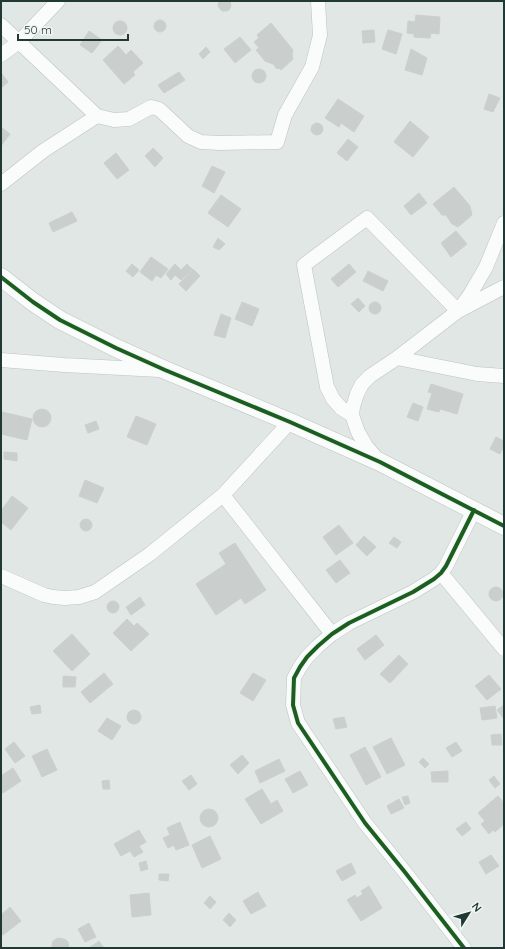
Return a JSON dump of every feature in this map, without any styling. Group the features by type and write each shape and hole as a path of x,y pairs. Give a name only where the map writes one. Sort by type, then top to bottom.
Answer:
{"street":[{"path":"1,55 19,42 58,1"},
{"path":"1,25 97,116 114,120 129,119 151,107 159,109 188,136 201,142 277,142 285,114 312,67 320,35 318,1"},
{"path":"1,184 43,151 97,116"},
{"path":"352,415 341,408 333,399 327,387 304,265 367,218 458,311"},
{"path":"458,311 471,293 486,267 504,223"},
{"path":"1,277 33,302 60,320 116,348 380,462 504,526"},
{"path":"380,462 366,446 358,432 352,415 357,394 362,384 370,376 398,358 458,311 504,287"},
{"path":"398,358 477,374 504,376"},
{"path":"1,360 165,370"},
{"path":"1,576 44,595 65,598 86,596 95,592 150,554 223,495 290,422"},
{"path":"223,495 332,634"},
{"path":"464,948 365,823 298,723 293,705 294,678 300,666 318,646 332,634 349,623 413,592 441,573 474,510"},
{"path":"441,573 504,649"}],"building":[{"path":"219,1 230,1 231,6 229,10 222,11 218,6"},
{"path":"416,15 440,17 439,34 431,33 430,38 414,37 414,34 407,33 408,21 415,22"},
{"path":"162,20 165,21 165,31 158,32 155,31 154,24 155,21"},
{"path":"117,21 123,21 127,25 127,31 123,35 117,35 113,31 113,25"},
{"path":"271,23 293,50 293,59 281,70 279,68 277,69 273,64 265,61 256,50 259,48 254,42 259,38 257,35"},
{"path":"374,30 375,42 363,43 362,31"},
{"path":"388,30 402,34 396,54 382,49"},
{"path":"89,31 102,40 92,53 80,45"},
{"path":"240,37 251,50 235,63 224,49"},
{"path":"118,46 126,55 131,50 143,63 133,72 135,75 124,84 103,60"},
{"path":"206,47 210,52 203,59 199,54"},
{"path":"411,49 427,58 422,75 405,70"},
{"path":"259,69 264,71 266,76 264,81 259,83 254,81 252,76 254,71"},
{"path":"179,72 185,80 164,93 158,85"},
{"path":"1,74 8,82 1,88"},
{"path":"489,94 500,98 493,112 484,109"},
{"path":"338,99 364,116 354,132 341,123 339,127 325,118"},
{"path":"410,121 429,137 413,157 394,142"},
{"path":"319,123 322,124 322,134 315,135 312,134 311,127 312,124"},
{"path":"1,127 10,134 1,146"},
{"path":"348,139 358,147 347,161 337,153"},
{"path":"153,148 163,158 155,167 145,156"},
{"path":"116,153 129,170 117,179 104,163"},
{"path":"212,166 225,172 214,193 202,186"},
{"path":"454,187 470,206 472,215 458,227 452,224 446,215 442,215 433,204"},
{"path":"419,193 427,203 411,215 404,206"},
{"path":"221,195 241,209 228,227 208,213"},
{"path":"72,212 77,221 53,232 49,223"},
{"path":"456,231 467,244 451,257 441,243"},
{"path":"218,238 225,244 219,250 213,247"},
{"path":"151,257 168,269 161,278 156,275 152,281 140,272"},
{"path":"132,264 139,270 133,277 126,271"},
{"path":"175,264 181,270 187,264 192,269 181,280 175,275 171,280 166,274"},
{"path":"349,264 356,272 338,287 331,279"},
{"path":"193,269 200,276 186,291 179,284"},
{"path":"368,271 388,281 383,291 363,281"},
{"path":"358,298 365,306 359,312 351,304"},
{"path":"242,302 259,309 252,326 235,319"},
{"path":"373,302 377,302 381,308 377,314 373,314 369,310 369,306"},
{"path":"221,314 231,318 225,338 214,335"},
{"path":"431,384 463,394 457,414 440,409 439,412 427,409 432,393 428,392"},
{"path":"413,403 423,407 418,421 407,417"},
{"path":"42,409 48,412 51,418 48,424 42,427 36,424 33,418 36,412"},
{"path":"2,412 32,419 27,440 1,434"},
{"path":"136,416 156,424 147,445 127,437"},
{"path":"96,421 99,429 88,433 85,425"},
{"path":"496,437 504,441 504,446 500,454 490,449"},
{"path":"4,452 17,453 17,461 4,459"},
{"path":"85,480 104,488 97,503 79,496"},
{"path":"12,496 28,508 11,530 1,522 1,511"},
{"path":"84,519 88,519 92,525 88,531 84,531 80,527 80,523"},
{"path":"339,525 353,543 336,555 323,537"},
{"path":"364,536 376,547 367,556 356,545"},
{"path":"394,537 401,542 397,548 389,543"},
{"path":"235,543 266,590 245,604 241,598 216,615 196,584 226,564 219,553"},
{"path":"340,560 350,573 336,583 326,570"},
{"path":"496,587 501,589 503,594 501,599 496,601 491,599 489,594 491,589"},
{"path":"140,597 145,605 131,615 126,607"},
{"path":"115,601 118,602 118,612 111,613 108,612 107,605 108,602"},
{"path":"127,619 134,626 137,623 149,634 131,651 113,633"},
{"path":"72,634 90,654 72,671 53,651"},
{"path":"376,635 384,645 365,660 357,649"},
{"path":"399,655 408,664 390,683 380,674"},
{"path":"104,673 113,684 90,703 81,692"},
{"path":"253,673 266,680 253,701 240,693"},
{"path":"489,675 501,689 487,700 475,686"},
{"path":"63,676 76,677 75,687 63,687"},
{"path":"40,705 41,713 32,714 30,707"},
{"path":"504,705 504,719 497,710"},
{"path":"495,706 497,718 482,720 480,708"},
{"path":"131,710 137,710 141,714 141,720 137,724 131,724 127,720 127,714"},
{"path":"344,717 347,727 336,729 333,719"},
{"path":"107,718 121,726 112,740 98,731"},
{"path":"501,734 502,745 492,745 491,735"},
{"path":"391,738 405,765 387,774 373,747"},
{"path":"14,742 25,756 15,763 5,749"},
{"path":"456,742 462,751 452,757 446,748"},
{"path":"365,747 381,777 366,785 350,755"},
{"path":"47,749 57,770 42,777 32,756"},
{"path":"242,755 249,763 238,774 230,765"},
{"path":"423,758 429,764 425,768 419,762"},
{"path":"279,759 285,771 260,783 255,771"},
{"path":"13,768 21,781 3,793 1,790 1,776"},
{"path":"300,771 308,785 293,793 285,779"},
{"path":"448,771 448,782 432,782 431,772"},
{"path":"191,775 197,784 189,790 182,781"},
{"path":"494,776 500,784 495,788 489,780"},
{"path":"109,780 110,789 103,789 102,781"},
{"path":"262,789 271,804 277,800 283,811 261,824 245,799"},
{"path":"408,796 410,803 405,805 402,797"},
{"path":"498,796 504,803 504,824 495,832 493,830 489,834 481,824 485,821 478,813"},
{"path":"399,799 404,808 391,814 387,806"},
{"path":"205,809 213,809 218,814 216,825 213,827 205,827 200,822 200,814"},
{"path":"180,822 189,845 176,850 174,845 168,848 163,838 170,835 167,828"},
{"path":"466,822 471,829 462,836 456,829"},
{"path":"139,830 146,842 139,846 143,852 134,857 130,851 121,856 114,844"},
{"path":"210,836 221,859 202,868 192,845"},
{"path":"491,855 499,866 486,874 479,862"},
{"path":"146,861 148,869 141,871 139,863"},
{"path":"351,863 356,873 342,881 336,871"},
{"path":"159,874 169,874 168,881 159,880"},
{"path":"369,886 382,908 361,921 347,900 355,895 357,898 363,894 361,891"},
{"path":"258,892 266,906 251,914 243,901"},
{"path":"149,893 151,915 132,917 130,895"},
{"path":"210,896 216,902 210,909 204,903"},
{"path":"10,907 21,921 3,935 1,932 1,915"},
{"path":"229,913 236,920 230,927 223,920"},
{"path":"89,923 96,937 85,942 78,929"},
{"path":"58,938 66,940 69,948 52,948 53,941"},
{"path":"99,941 104,948 89,948"}],"cycle path":[{"path":"1,277 33,302 60,320 116,348 380,462 504,526"},
{"path":"464,948 365,823 298,723 293,705 294,678 307,657 332,634 349,623 413,592 441,573 474,510"}]}
